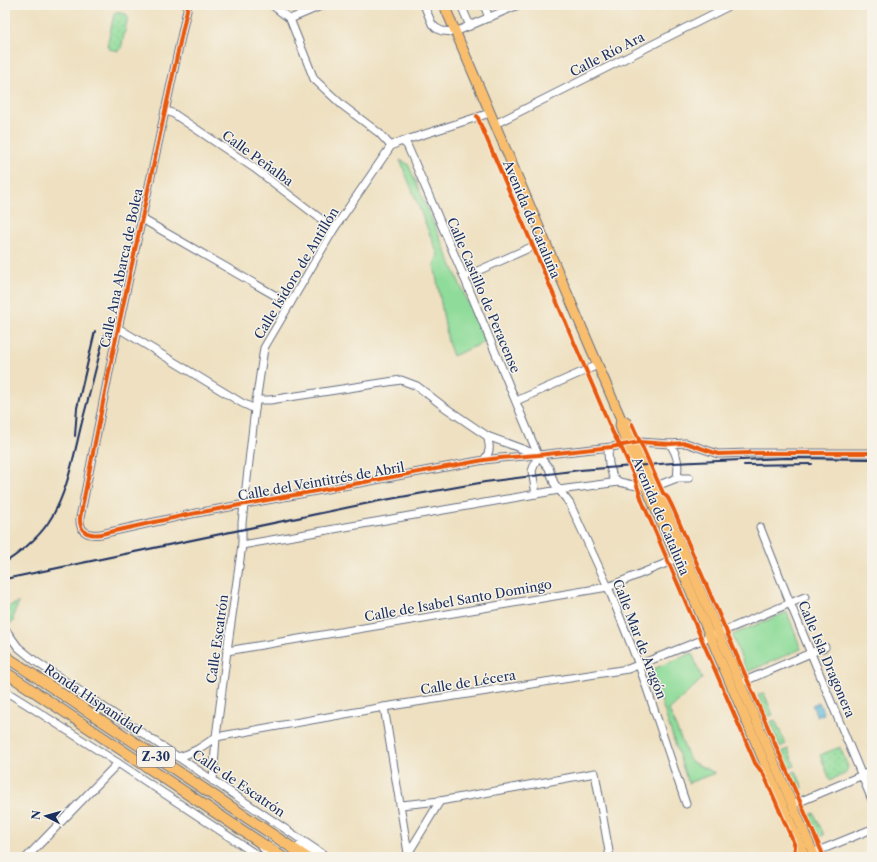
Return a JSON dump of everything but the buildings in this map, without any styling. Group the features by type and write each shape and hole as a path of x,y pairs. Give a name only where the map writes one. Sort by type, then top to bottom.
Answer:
{"highway":[{"name":"Ronda Hispanidad","path":"5,656 306,857"},
{"name":"Ronda Hispanidad","path":"5,672 282,857"}],"main road":[{"name":"Avenida de Cataluña","path":"444,5 622,419 620,426 632,444 650,486 676,558 714,635 740,683 792,805 807,856"},
{"name":"Avenida de Cataluña","path":"650,486 681,548 714,635 807,856"}],"street":[{"name":"Calle Ana Abarca de Bolea","path":"86,533 80,526 80,518 118,328 188,5"},
{"path":"272,5 290,19 314,79 342,105 379,133 391,146 490,112"},
{"path":"290,19 323,5"},
{"path":"424,5 432,24 436,28 442,31 455,32 518,5"},
{"path":"461,5 470,26"},
{"path":"484,5 489,18"},
{"name":"Calle Río Ara","path":"494,124 731,5"},
{"name":"Calle Peñalba","path":"165,110 174,114 254,168 334,229"},
{"name":"Calle Castillo de Peracense","path":"406,142 538,455"},
{"name":"Calle Isidoro de Antillón","path":"242,545 244,505 256,400 264,348 334,229 391,146"},
{"path":"142,219 290,304"},
{"path":"464,277 545,241"},
{"path":"118,328 242,403 255,409"},
{"path":"516,401 598,365"},
{"path":"256,400 270,400 401,380 417,386 487,436 538,455 549,468 554,483 559,490"},
{"path":"484,460 488,456 490,446 487,436"},
{"name":"Calle del Veintitrés de Abril","path":"86,533 101,534 186,515 484,460 646,442 670,444 686,443 718,454 872,453"},
{"path":"670,444 677,456 677,478"},
{"path":"611,447 608,453 609,464 613,477 619,482"},
{"path":"536,494 532,471 538,455"},
{"path":"242,545 559,490 619,482 637,486 659,486 677,478 689,478"},
{"name":"Calle Mar de Aragón","path":"559,490 570,504 608,587 639,665 686,804"},
{"name":"Calle Isla Dragonera","path":"760,527 872,800"},
{"name":"Calle Escatrón","path":"213,781 216,737 242,545"},
{"path":"676,558 681,548"},
{"name":"Calle de Isabel Santo Domingo","path":"227,651 608,587 676,558"},
{"name":"Calle de Lécera","path":"216,737 384,707 628,669 805,597"},
{"name":"Calle de Escatrón","path":"5,629 18,647 35,661 328,857"},
{"path":"740,683 825,647"},
{"path":"5,691 118,763 260,857"},
{"path":"384,707 401,805 407,855"},
{"path":"178,757 196,751 216,737"},
{"path":"26,857 118,763"},
{"path":"792,805 872,771"},
{"path":"401,805 440,801 595,773 610,857"},
{"path":"407,855 440,801"},
{"name":"Calle de Escatrón","path":"246,817 268,826 318,857"},
{"path":"807,856 872,829"},
{"name":"Ronda Hispanidad","path":"251,836 271,857"}],"green space":[{"path":"116,12 126,14 128,17 121,49 119,51 109,49 107,46 114,14"},
{"path":"400,160 408,164 485,342 453,356 448,342 434,264 438,255"},
{"path":"19,603 14,613 13,622 6,625 5,608"},
{"path":"787,612 801,649 747,672 732,635"},
{"path":"692,653 702,679 669,710 690,761 715,773 688,783 651,670"},
{"path":"764,693 773,715 767,717 758,695"},
{"path":"775,720 786,744 780,747 770,722"},
{"path":"840,747 848,767 845,774 830,780 820,755"},
{"path":"788,749 795,766 789,768 782,752"},
{"path":"796,771 803,788 798,790 791,773"},
{"path":"814,813 824,835 819,837 809,815"}],"water":[{"path":"819,702 824,714 817,717 812,705"}],"railway":[{"path":"75,436 77,408 95,331"},
{"path":"5,562 14,557 33,541 55,512 65,488 73,461 105,333"},
{"path":"5,579 379,501 485,482 580,470 673,463 787,458 872,459"},
{"path":"744,465 812,464"}],"cycle path":[{"path":"188,5 113,352 80,518 81,527 88,534 101,534 186,515 484,460 611,447 640,442 670,444 686,443 718,454 872,453"},
{"path":"477,116 613,433 634,476 642,501 755,763 764,775 795,846 794,854 796,857"},
{"path":"632,424 663,493 668,498 673,508 824,857"}]}
